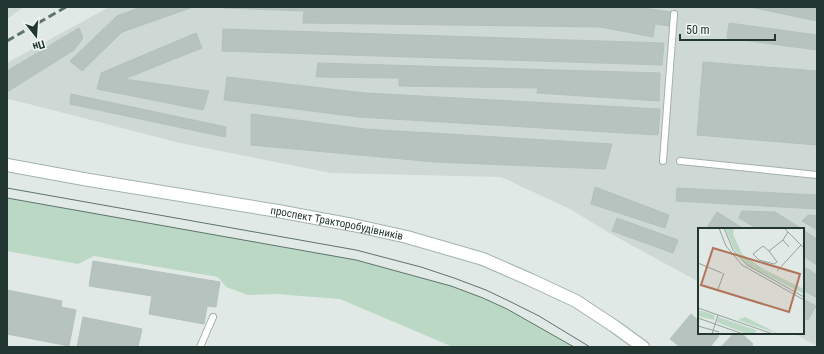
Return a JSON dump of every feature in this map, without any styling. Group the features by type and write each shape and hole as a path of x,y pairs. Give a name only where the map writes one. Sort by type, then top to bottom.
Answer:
{"main road":[{"name":"проспект Тракторобудівників","path":"7,165 278,211 407,237 483,259 531,280 576,301 643,347"}],"lane":[{"path":"663,161 674,14"},
{"path":"680,161 817,175"},
{"path":"200,347 213,317"}],"shaded area":[{"path":"7,7 27,7 21,9 7,19"},
{"path":"109,7 817,7 817,346 795,334 804,334 804,228 698,228 698,281 611,234 570,209 501,177 331,173 180,143 7,99 7,63"}],"green space":[{"path":"7,198 356,260 451,286 483,298 507,309 574,347 453,347 340,299 276,294 248,295 226,287 218,277 94,256 78,264 7,251"}],"building":[{"path":"141,7 193,7 122,32 82,71 70,61 117,16"},
{"path":"224,7 637,7 670,12 669,26 655,24 653,37 600,27 303,23 304,11"},
{"path":"750,7 817,7 817,21"},
{"path":"729,23 817,35 817,50 727,38"},
{"path":"79,28 83,38 74,50 7,92 7,71"},
{"path":"223,29 664,43 662,65 222,51"},
{"path":"196,33 202,48 124,79 209,91 203,110 97,89 101,73"},
{"path":"703,62 817,71 817,145 697,135"},
{"path":"318,63 660,73 659,101 537,93 538,88 399,86 399,78 316,77"},
{"path":"227,77 365,93 660,109 658,135 359,117 224,100"},
{"path":"71,94 226,127 225,137 70,104"},
{"path":"251,114 365,129 612,144 605,169 435,162 251,145"},
{"path":"595,187 669,215 665,228 591,204"},
{"path":"677,188 817,195 817,209 676,201"},
{"path":"742,211 775,212 800,228 756,228 739,218"},
{"path":"717,212 742,228 707,228"},
{"path":"808,215 817,216 817,230 802,221"},
{"path":"617,218 678,240 673,253 612,231"},
{"path":"804,231 817,239 817,265 804,257"},
{"path":"93,261 220,282 216,307 207,306 204,324 149,314 152,296 89,286"},
{"path":"804,267 817,275 817,298 804,291"},
{"path":"7,290 62,301 61,307 76,310 69,346 7,334"},
{"path":"804,300 816,306 808,320 804,318"},
{"path":"691,314 698,320 698,334 716,334 719,336 710,347 680,347 670,339"},
{"path":"83,317 142,329 138,347 77,347"},
{"path":"733,334 742,334 753,344 751,347 721,347"}],"tram line":[{"path":"7,188 356,250 421,267 486,290 539,316 590,347"},
{"path":"7,198 356,260 451,286 483,298 507,309 574,347"}],"railway":[{"path":"7,41 66,7"}]}
